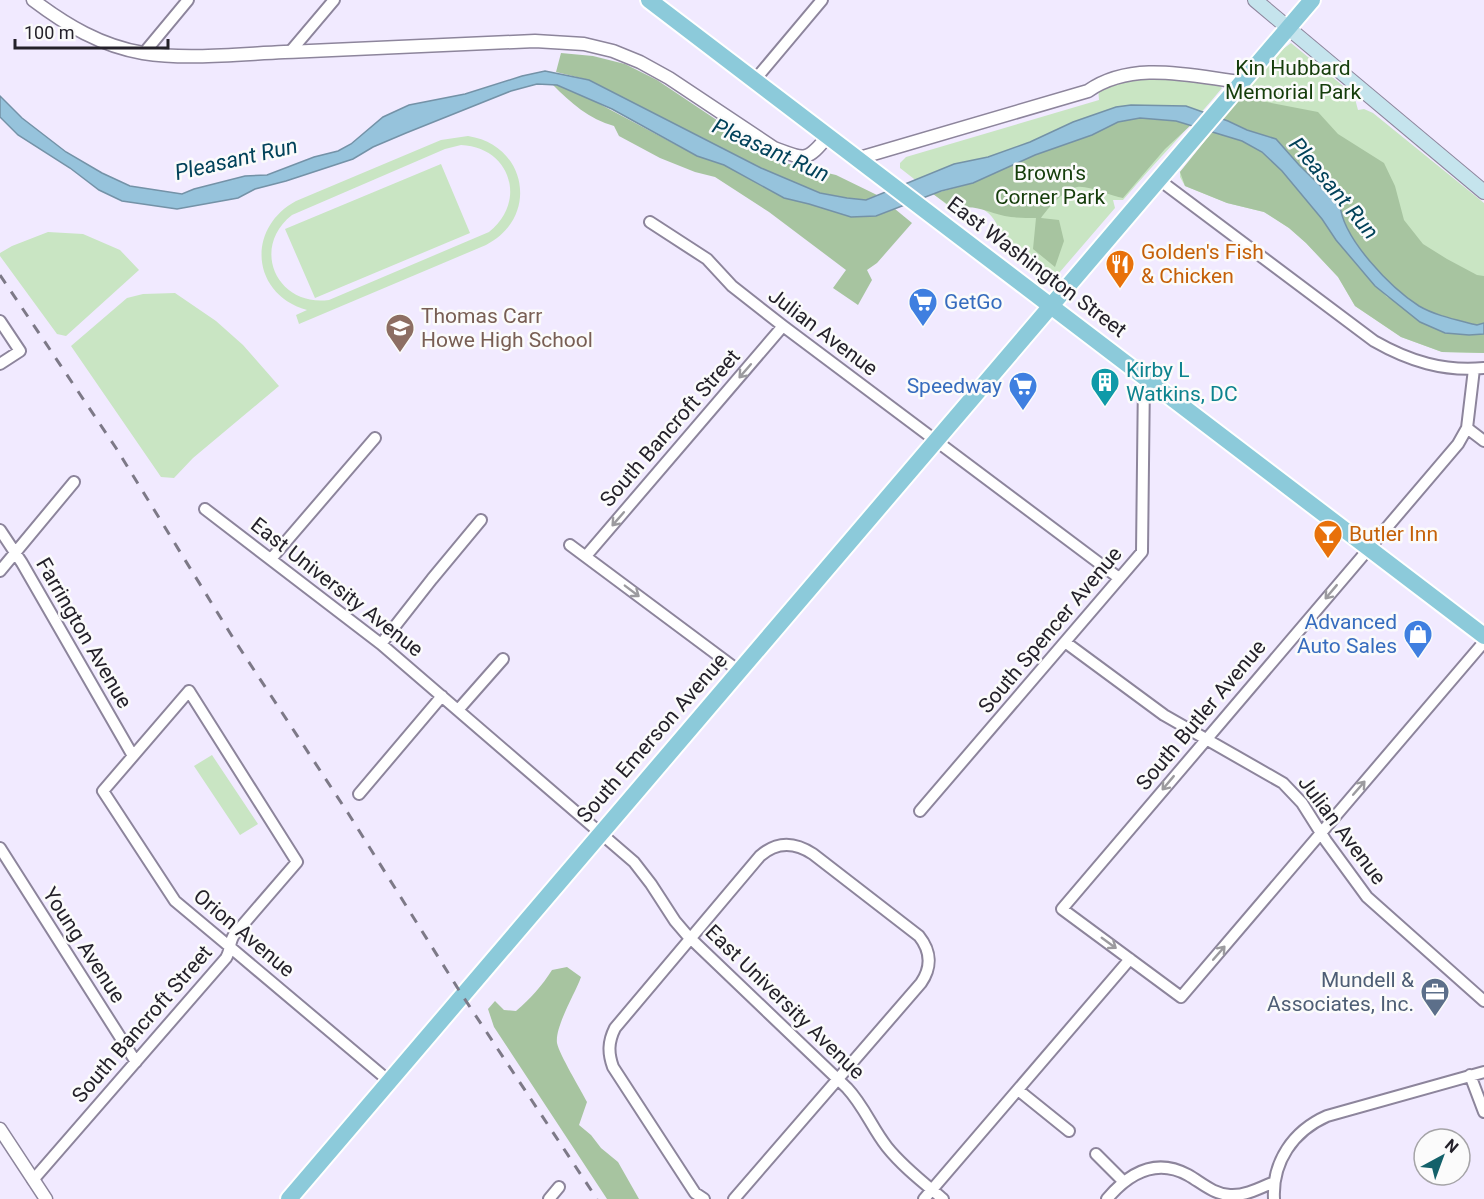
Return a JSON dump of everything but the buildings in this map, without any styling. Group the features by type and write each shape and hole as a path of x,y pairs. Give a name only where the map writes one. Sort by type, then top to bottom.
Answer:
{"main road":[{"name":"East Washington Street","path":"649,0 1484,636"},
{"path":"1255,0 1484,192"},
{"name":"South Emerson Avenue","path":"289,1199 1312,0"}],"street":[{"path":"33,0 90,37 144,53 220,55 536,41 579,43 622,54 657,70 774,148 791,155 802,158 808,156 818,149 827,137"},
{"path":"144,53 189,0"},
{"path":"290,52 334,0"},
{"path":"754,81 822,0"},
{"path":"856,159 1088,91 1102,82 1129,75 1179,73 1241,82"},
{"path":"1158,179 1374,341 1418,362 1442,368 1479,369 1467,428 1484,441"},
{"name":"Julian Avenue","path":"650,222 707,259 732,286 783,326 1119,578"},
{"path":"0,321 20,351 0,364"},
{"name":"South Bancroft Street","path":"586,556 783,326"},
{"name":"South Spencer Avenue","path":"921,812 1142,552 1144,377"},
{"name":"South Butler Avenue","path":"1130,959 1062,909 1458,444 1467,428"},
{"path":"271,559 375,438"},
{"path":"0,571 74,482"},
{"name":"East University Avenue","path":"206,509 381,644 638,868 671,916 690,938 839,1079 862,1105 894,1156 943,1199"},
{"path":"381,644 482,520"},
{"name":"Farrington Avenue","path":"0,530 133,756"},
{"path":"570,545 739,672"},
{"name":"Julian Avenue","path":"1065,642 1164,715 1283,783 1302,803 1367,897 1484,1001"},
{"path":"924,1199 1130,959 1181,997 1484,642"},
{"path":"458,710 503,659"},
{"name":"South Bancroft Street","path":"33,1180 226,958 234,935 297,862 189,692 133,756"},
{"path":"359,794 442,696"},
{"name":"Orion Avenue","path":"133,756 103,791 175,901 389,1081"},
{"path":"704,1199 695,1193 613,1067 609,1054 610,1040 615,1028 760,856 782,844 796,845 809,851 919,936 925,944 929,966 924,979 734,1199"},
{"name":"Young Avenue","path":"0,848 136,1062"},
{"path":"1274,1199 1277,1168 1286,1149 1302,1131 1318,1120 1484,1072"},
{"path":"1470,1076 1484,1112"},
{"path":"1018,1090 1070,1131"},
{"path":"0,1129 46,1199"},
{"path":"1096,1154 1123,1181"},
{"path":"1107,1199 1123,1181 1145,1170 1169,1169 1187,1175 1213,1191 1232,1195 1247,1193 1274,1182"},
{"path":"549,1199 559,1187"}],"green space":[{"name":"Kin Hubbard Memorial Park","path":"1291,43 1354,95 1358,110 1364,109 1373,113 1484,203 1484,353 1442,352 1401,337 1355,306 1338,277 1289,228 1264,212 1227,203 1185,186 1180,172 1257,77"},
{"path":"561,53 593,56 625,64 657,80 763,151 785,163 836,175 877,195 866,200 847,198 820,193 798,185 589,80 556,72"},
{"name":"Brown's Corner Park","path":"1138,77 1196,78 1216,83 1222,88 1123,200 1113,200 1115,208 1053,280 1036,274 1009,254 1011,251 1006,248 1004,250 999,245 998,227 991,216 981,208 950,207 900,168 900,163 906,157 1099,100 1098,87"},
{"path":"553,85 579,93 697,156 724,165 784,198 876,216 895,209 912,223 877,263 867,270 872,280 858,305 833,288 846,270 769,212 715,177 695,172 660,158 619,136 614,126 581,110"},
{"path":"1241,97 1318,112 1338,134 1384,163 1395,186 1404,220 1423,244 1477,275 1484,276 1484,323 1477,325 1433,312 1419,306 1395,288 1359,247 1343,218 1340,205 1276,139 1222,119"},
{"path":"1140,118 1176,121 1191,125 1165,149 1123,198 1077,187 1062,195 1052,205 1041,218 1059,220 1064,241 1055,267 1033,249 1036,218 1003,216 970,207 954,209 933,194 973,183 1035,155 1092,135 1118,122"},
{"path":"1213,131 1242,141 1262,152 1282,171 1359,268 1387,297 1469,335 1484,334 1484,353 1442,352 1401,337 1355,306 1338,277 1289,228 1264,212 1227,203 1185,186 1180,172"},
{"path":"468,136 488,142 503,153 514,167 519,183 520,201 514,217 503,233 486,245 299,324 296,315 307,310 288,302 275,290 266,276 262,260 263,243 269,227 280,213 296,201 441,140","holes":["461,145 478,148 492,155 502,165 508,178 510,191 508,206 501,219 489,232 329,300 311,300 295,294 283,285 275,272 272,258 273,243 279,228 292,215 445,149"]},
{"path":"441,164 470,233 315,298 285,229"},
{"path":"48,232 83,234 120,250 139,270 66,336 57,334 0,256 0,253 12,246"},
{"path":"175,293 216,321 243,345 279,386 193,458 174,478 161,477 71,346 127,298 143,294"},
{"path":"212,755 258,824 240,835 194,766"},
{"path":"567,967 581,977 562,1019 557,1043 587,1102 579,1125 618,1162 639,1199 607,1199 494,1027 488,1009 495,1001 504,1010 516,1011 536,992 552,970"}],"water":[{"name":"Pleasant Run","path":"545,71 589,80 761,168 820,193 866,200 954,164 988,157 1116,107 1186,106 1276,139 1340,205 1350,233 1382,275 1419,306 1477,325 1484,323 1484,334 1445,333 1420,322 1375,286 1282,171 1262,152 1242,141 1176,121 1140,118 1118,122 1092,135 1035,155 973,183 941,191 876,216 851,217 784,198 724,165 697,156 612,109 557,85 537,84 511,91 373,147 353,159 255,189 238,198 177,209 122,201 99,190 70,168 18,135 0,117 0,96 22,118 66,152 102,173 130,186 182,194 245,176 267,175 314,157 338,151 351,144 383,117 409,105 465,94"}],"railway":[{"path":"0,275 116,448 235,641 348,813 462,995 597,1199"}],"place":[{"name":"Golden's Fish & Chicken","path":"1120,290"},
{"name":"GetGo","path":"923,328"},
{"name":"Thomas Carr Howe High School","path":"400,354"},
{"name":"Kirby L Watkins, DC","path":"1105,408"},
{"name":"Speedway","path":"1023,412"},
{"name":"Butler Inn","path":"1328,560"},
{"name":"Advanced Auto Sales","path":"1418,660"},
{"name":"Mundell & Associates, Inc.","path":"1435,1018"}]}
